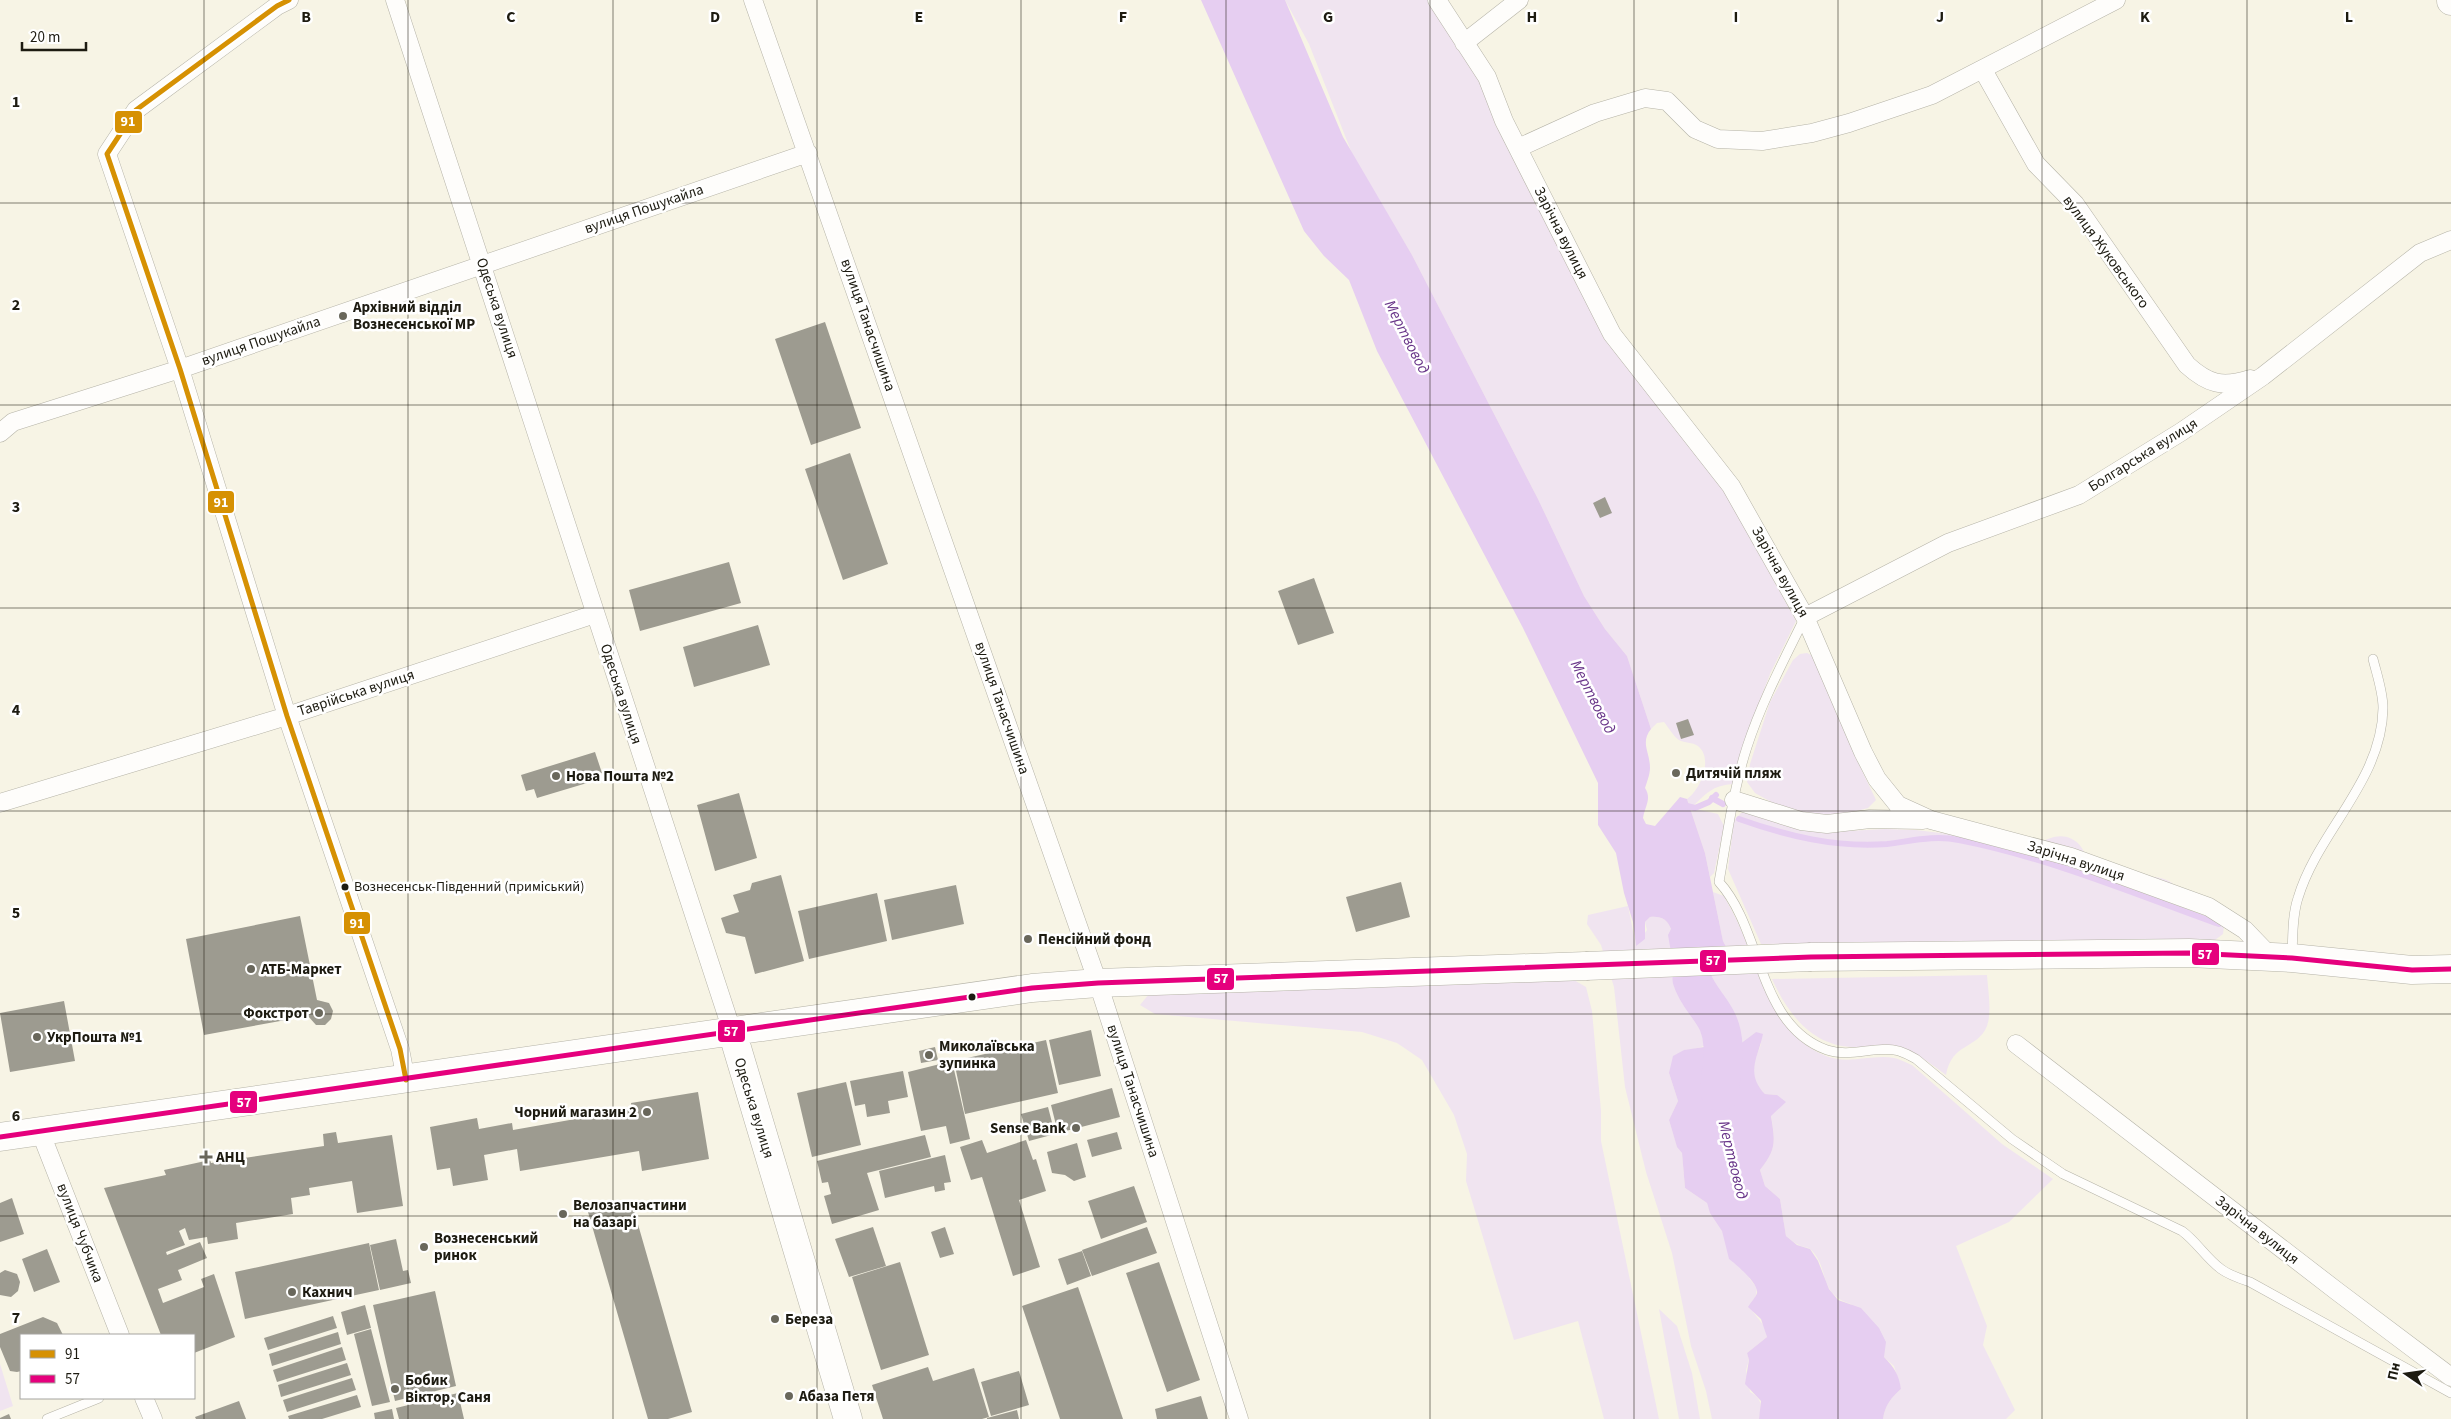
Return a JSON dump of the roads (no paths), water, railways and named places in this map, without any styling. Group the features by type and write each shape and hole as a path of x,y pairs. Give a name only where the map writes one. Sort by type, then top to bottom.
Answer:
{"main road":[{"path":"0,1137 406,1080 1032,988 1098,983 1811,957 2189,952 2281,957 2412,970 2451,969"},
{"name":"Одеська вулиця","path":"732,1031 848,1419"}],"street":[{"path":"289,0 277,6 136,110 106,154 180,369 287,716 400,1049 406,1080"},
{"name":"Одеська вулиця","path":"395,0 483,264 595,614 732,1031"},
{"name":"вулиця Танасчишина","path":"754,0 1098,983 1239,1419"},
{"name":"Зарічна вулиця","path":"1437,0 1487,77 1504,122 1612,334 1731,486 1805,617 1863,752 1877,778 1898,805 1931,820 2071,857 2209,907 2245,930 2281,957"},
{"path":"1464,43 1519,0"},
{"path":"1518,148 1594,113 1645,98 1667,101 1695,129 1718,139 1762,140 1812,133 1849,123 1932,95 2116,0"},
{"name":"вулиця Жуковського","path":"1983,70 2036,164 2075,204 2187,365 2201,378 2218,384 2235,384 2263,376"},
{"name":"вулиця Пошукайла","path":"0,433 13,422 180,369 808,153"},
{"name":"Болгарська вулиця","path":"1805,617 1948,543 2079,495 2181,432 2263,376 2420,253 2451,240"},
{"name":"Таврійська вулиця","path":"0,803 287,716 595,614"},
{"path":"1734,800 1801,821 1827,824 1870,819 1931,820"},
{"name":"Зарічна вулиця","path":"2016,1044 2451,1377"},
{"name":"вулиця Чубчика","path":"40,1132 120,1334"},
{"path":"144,1399 153,1419"}],"lane":[{"path":"1805,617 1769,690 1747,748 1734,800 1719,882 1730,894 1738,909 1768,987 1783,1013 1802,1035 1828,1050 1855,1052 1899,1051 1916,1059 2012,1139 2063,1174 2182,1231 2196,1242 2206,1257 2222,1271 2250,1282 2451,1393"},
{"path":"2281,957 2298,897 2320,848 2358,788 2374,753 2383,708 2373,659"},
{"path":"47,1419 97,1399"}],"water":[{"path":"1201,0 1285,0 1343,137 1412,255 1538,499 1584,596 1605,629 1627,656 1651,729 1646,739 1650,768 1645,788 1648,799 1643,818 1646,824 1655,826 1680,797 1687,799 1705,853 1723,941 1737,968 1709,974 1702,980 1702,995 1711,1007 1728,1046 1736,1047 1756,1032 1763,1034 1755,1065 1756,1079 1765,1094 1777,1095 1786,1102 1771,1116 1774,1139 1772,1150 1766,1163 1760,1170 1765,1186 1780,1199 1786,1236 1797,1245 1810,1249 1818,1261 1829,1289 1838,1300 1861,1308 1879,1328 1886,1342 1884,1357 1896,1372 1901,1389 1889,1402 1883,1419 1759,1419 1761,1401 1745,1384 1749,1360 1747,1353 1767,1337 1761,1319 1748,1307 1757,1293 1757,1289 1746,1274 1729,1259 1722,1231 1710,1213 1707,1203 1685,1188 1682,1153 1677,1147 1669,1120 1678,1101 1669,1073 1673,1056 1684,1050 1704,1047 1714,1036 1714,1026 1699,1001 1676,980 1668,935 1671,929 1668,923 1657,917 1650,917 1645,922 1645,939 1636,946 1633,922 1624,893 1616,853 1598,825 1598,783 1523,628 1377,351 1349,280 1324,256 1304,231"}],"waterway":[{"path":"1683,805 1695,808 1709,802 1716,795"},
{"path":"1712,798 1723,804"},
{"path":"1739,819 1775,831 1830,842 1868,845 1932,838 1959,840 1992,847 2058,866 2219,924"},
{"name":"Мертвовод","path":"1692,979 1697,991 1715,1017 1723,1040 1720,1092"}],"place":[{"name":"Архівний відділ Вознесенської МР","path":"343,316"},
{"name":"Дитячій пляж","path":"1676,773"},
{"name":"Нова Пошта №2","path":"556,776"},
{"name":"Вознесенськ-Південний (приміський)","path":"345,887"},
{"name":"Пенсійний фонд","path":"1028,939"},
{"name":"АТБ-Маркет","path":"251,969"},
{"name":"Фокстрот","path":"319,1013"},
{"name":"УкрПошта №1","path":"37,1037"},
{"name":"Миколаївська зупинка","path":"929,1055"},
{"name":"Чорний магазин 2","path":"647,1112"},
{"name":"Sense Bank","path":"1076,1128"},
{"name":"АНЦ","path":"206,1157"},
{"name":"Велозапчастини на базарі","path":"563,1214"},
{"name":"Вознесенський ринок","path":"424,1247"},
{"name":"Кахнич","path":"292,1292"},
{"name":"Береза","path":"775,1319"},
{"name":"Бобик Віктор, Саня","path":"395,1389"},
{"name":"Абаза Петя","path":"789,1396"}]}
